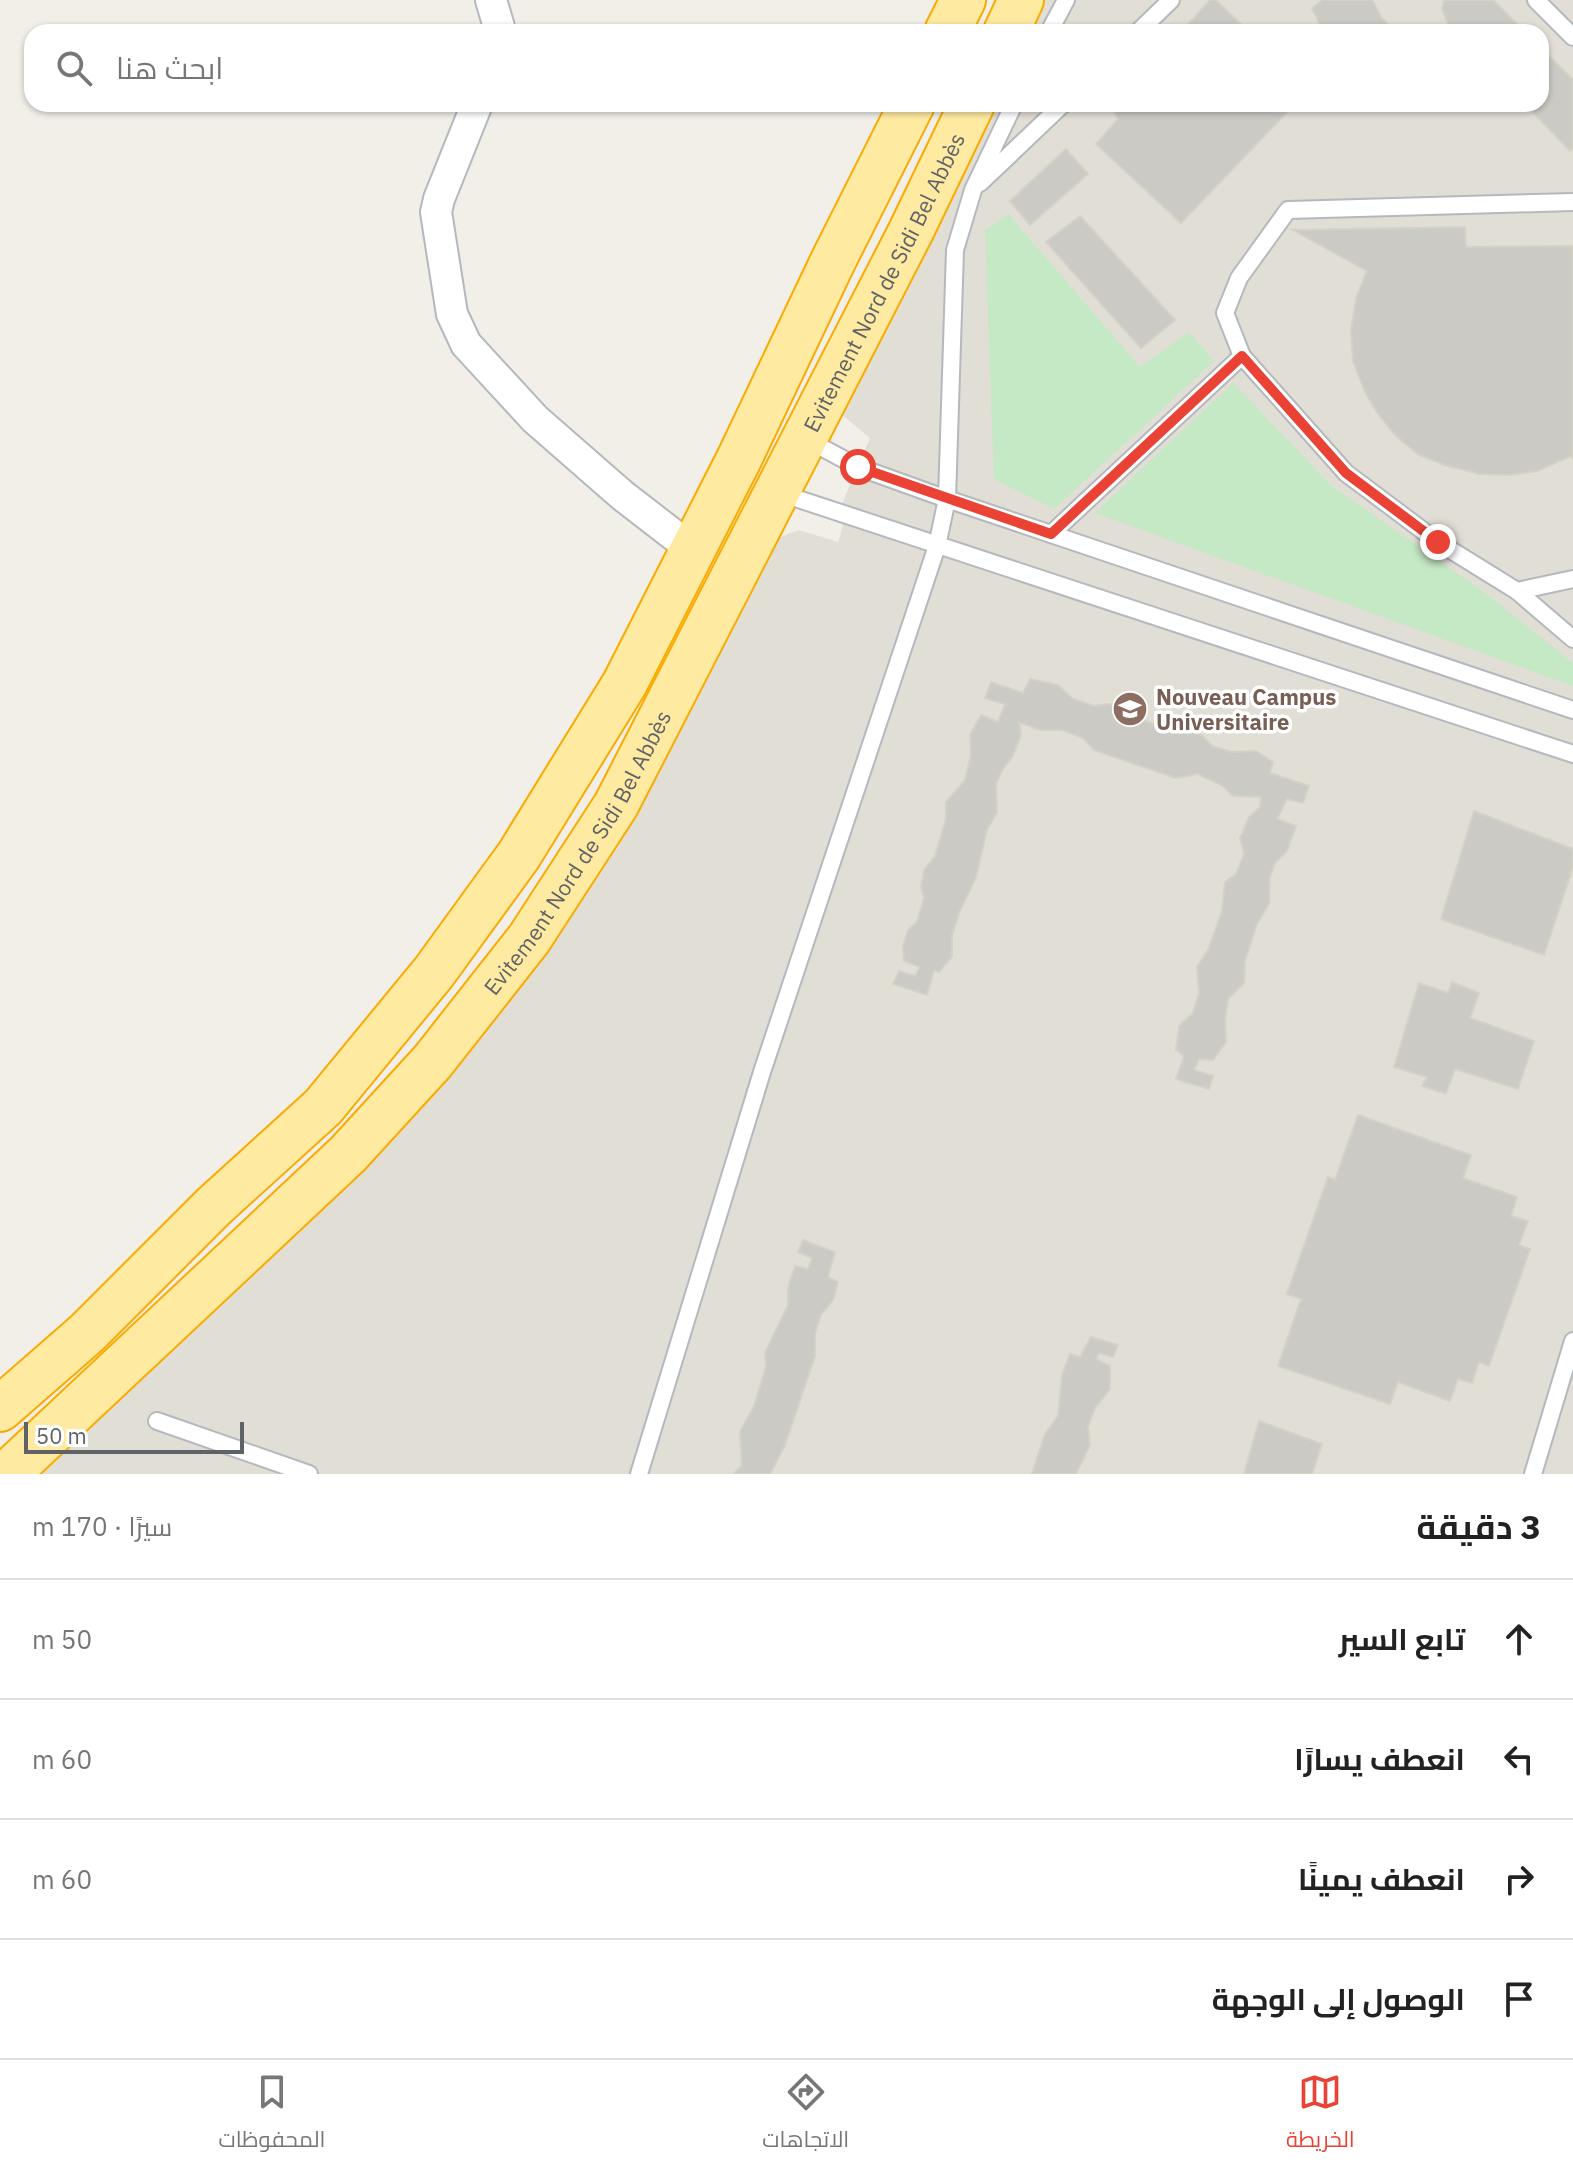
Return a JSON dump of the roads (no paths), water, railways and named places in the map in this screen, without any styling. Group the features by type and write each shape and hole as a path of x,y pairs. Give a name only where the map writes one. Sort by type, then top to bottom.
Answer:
{"highway":[{"path":"951,24 963,0"},
{"path":"1010,24 1021,0"},
{"name":"Evitement Nord de Sidi Bel Abbès","path":"0,1409 87,1333 214,1206 323,1107 434,972 519,855 625,683 908,112"},
{"name":"Evitement Nord de Sidi Bel Abbès","path":"7,1474 348,1154 456,1033 529,939 616,805 702,641 774,492 911,231 968,112"}],"street":[{"path":"491,0 497,24"},
{"path":"474,112 436,212 452,314 466,344 535,419 622,495 693,550"}],"lane":[{"path":"1053,24 1066,0"},
{"path":"1146,24 1171,0"},
{"path":"1536,0 1573,37"},
{"path":"639,1474 762,1072 937,546 947,499 955,250 973,190 1010,112"},
{"path":"973,190 1055,112"},
{"path":"1573,202 1288,210 1239,278 1225,313 1242,356 1346,473 1438,542 1517,591 1573,639"},
{"path":"1051,534 1242,356"},
{"path":"803,437 858,467 947,499 1573,710"},
{"path":"774,492 1573,754"},
{"path":"1517,591 1573,579"},
{"path":"1533,1474 1573,1341"},
{"path":"157,1421 309,1474"}],"place":[{"name":"Nouveau Campus Universitaire","path":"1130,709"}]}
